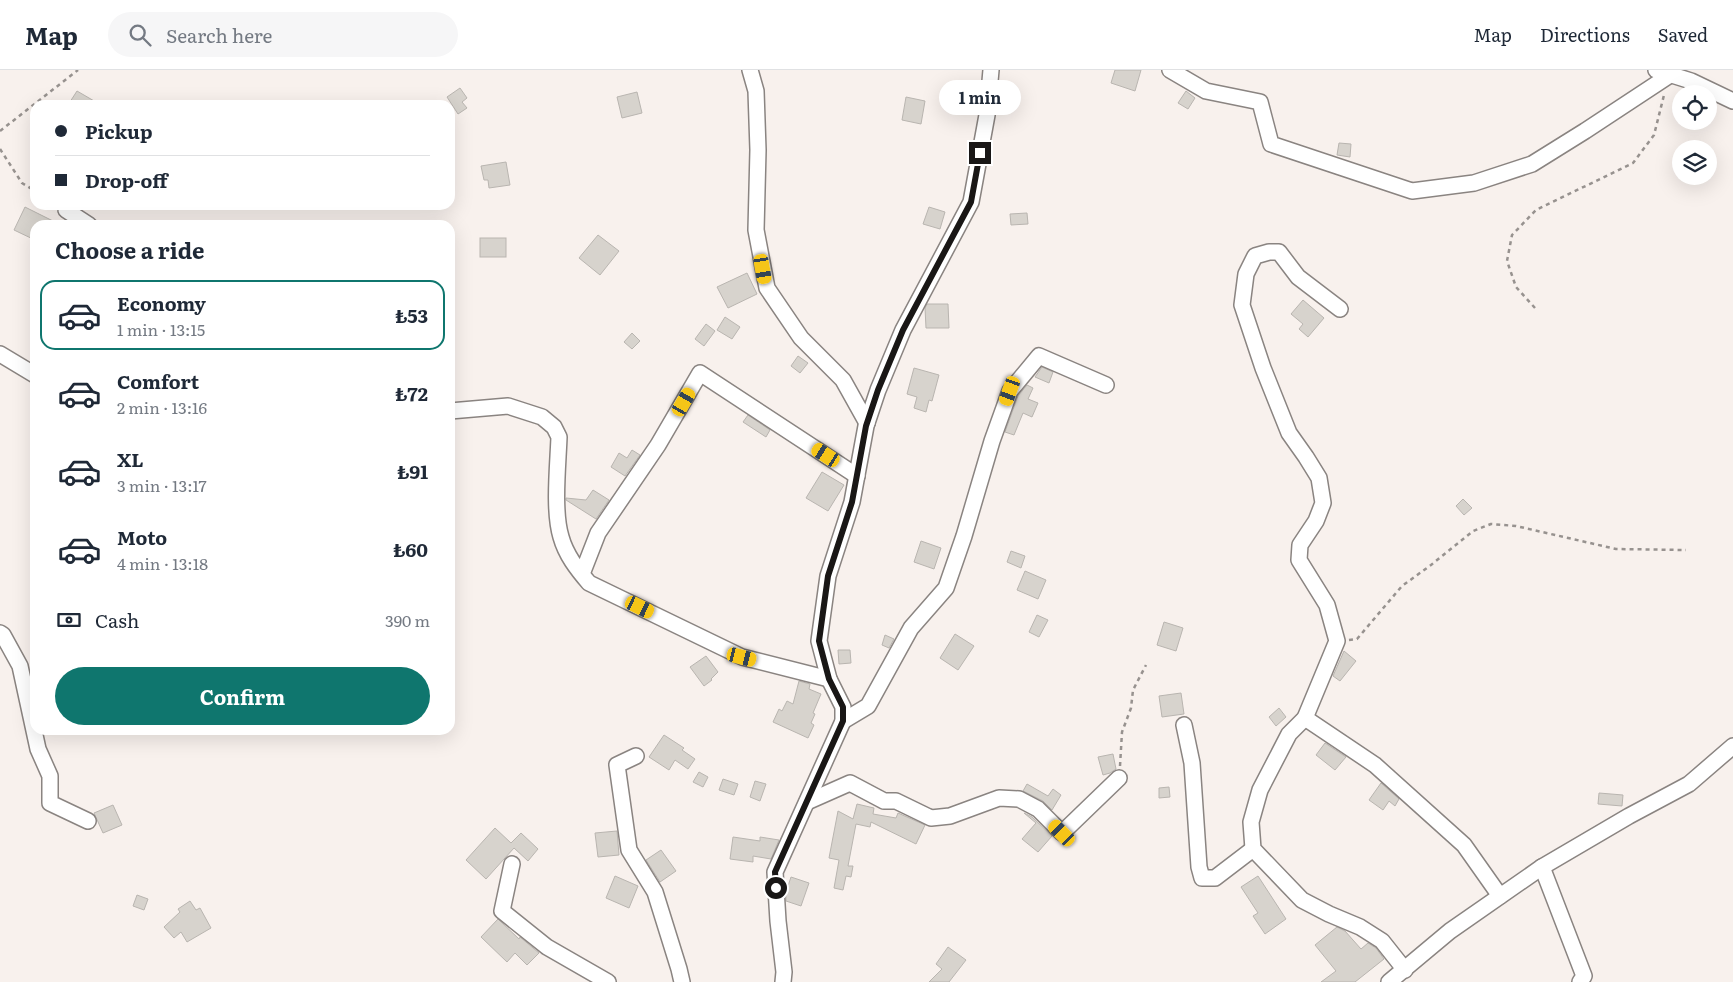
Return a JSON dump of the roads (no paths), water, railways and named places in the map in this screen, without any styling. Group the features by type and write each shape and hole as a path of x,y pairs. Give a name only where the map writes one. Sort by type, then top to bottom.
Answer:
{"street":[{"path":"750,70 756,91 758,140 756,230 766,288 801,338 843,380 867,423"},
{"path":"782,982 784,972 775,872 843,721 843,707 829,679 819,641 828,576 852,502 867,423 878,390 903,330 971,202 987,115 991,70"},
{"path":"1170,70 1206,90 1260,102 1271,144 1412,190 1474,183 1532,164 1585,131 1663,72 1733,100"},
{"path":"66,210 81,220"},
{"path":"1340,309 1298,277 1279,252 1269,252 1255,256 1246,274 1242,305 1263,368 1289,434 1319,478 1322,504 1316,521 1300,545 1299,560 1327,605 1337,641 1305,718 1289,734 1260,790 1251,822 1253,849 1302,900 1328,914 1360,927 1382,941 1405,970"},
{"path":"0,354 30,372"},
{"path":"843,721 868,706 911,628 946,588 964,536 992,441 1010,391 1039,356 1106,385"},
{"path":"582,574 598,533 658,445 700,373 857,476"},
{"path":"455,411 508,406 542,417 554,427 559,437 557,516 561,538 574,566 589,583 742,657 829,679"},
{"path":"0,633 3,635 20,666 30,712"},
{"path":"1305,718 1375,765 1464,845 1500,896"},
{"path":"1184,724 1192,762 1199,867 1202,878 1215,878 1253,849"},
{"path":"35,735 38,749 50,776 50,803 88,821"},
{"path":"1389,982 1450,930 1542,867 1620,821 1689,784 1733,746"},
{"path":"636,756 617,765 629,850 655,892 682,982"},
{"path":"807,802 850,783 884,801 896,801 931,818 950,816 999,798 1019,799 1038,809 1062,833 1119,778"},
{"path":"512,864 502,911 547,947 608,982"},
{"path":"1542,867 1584,976 1580,982"}]}
